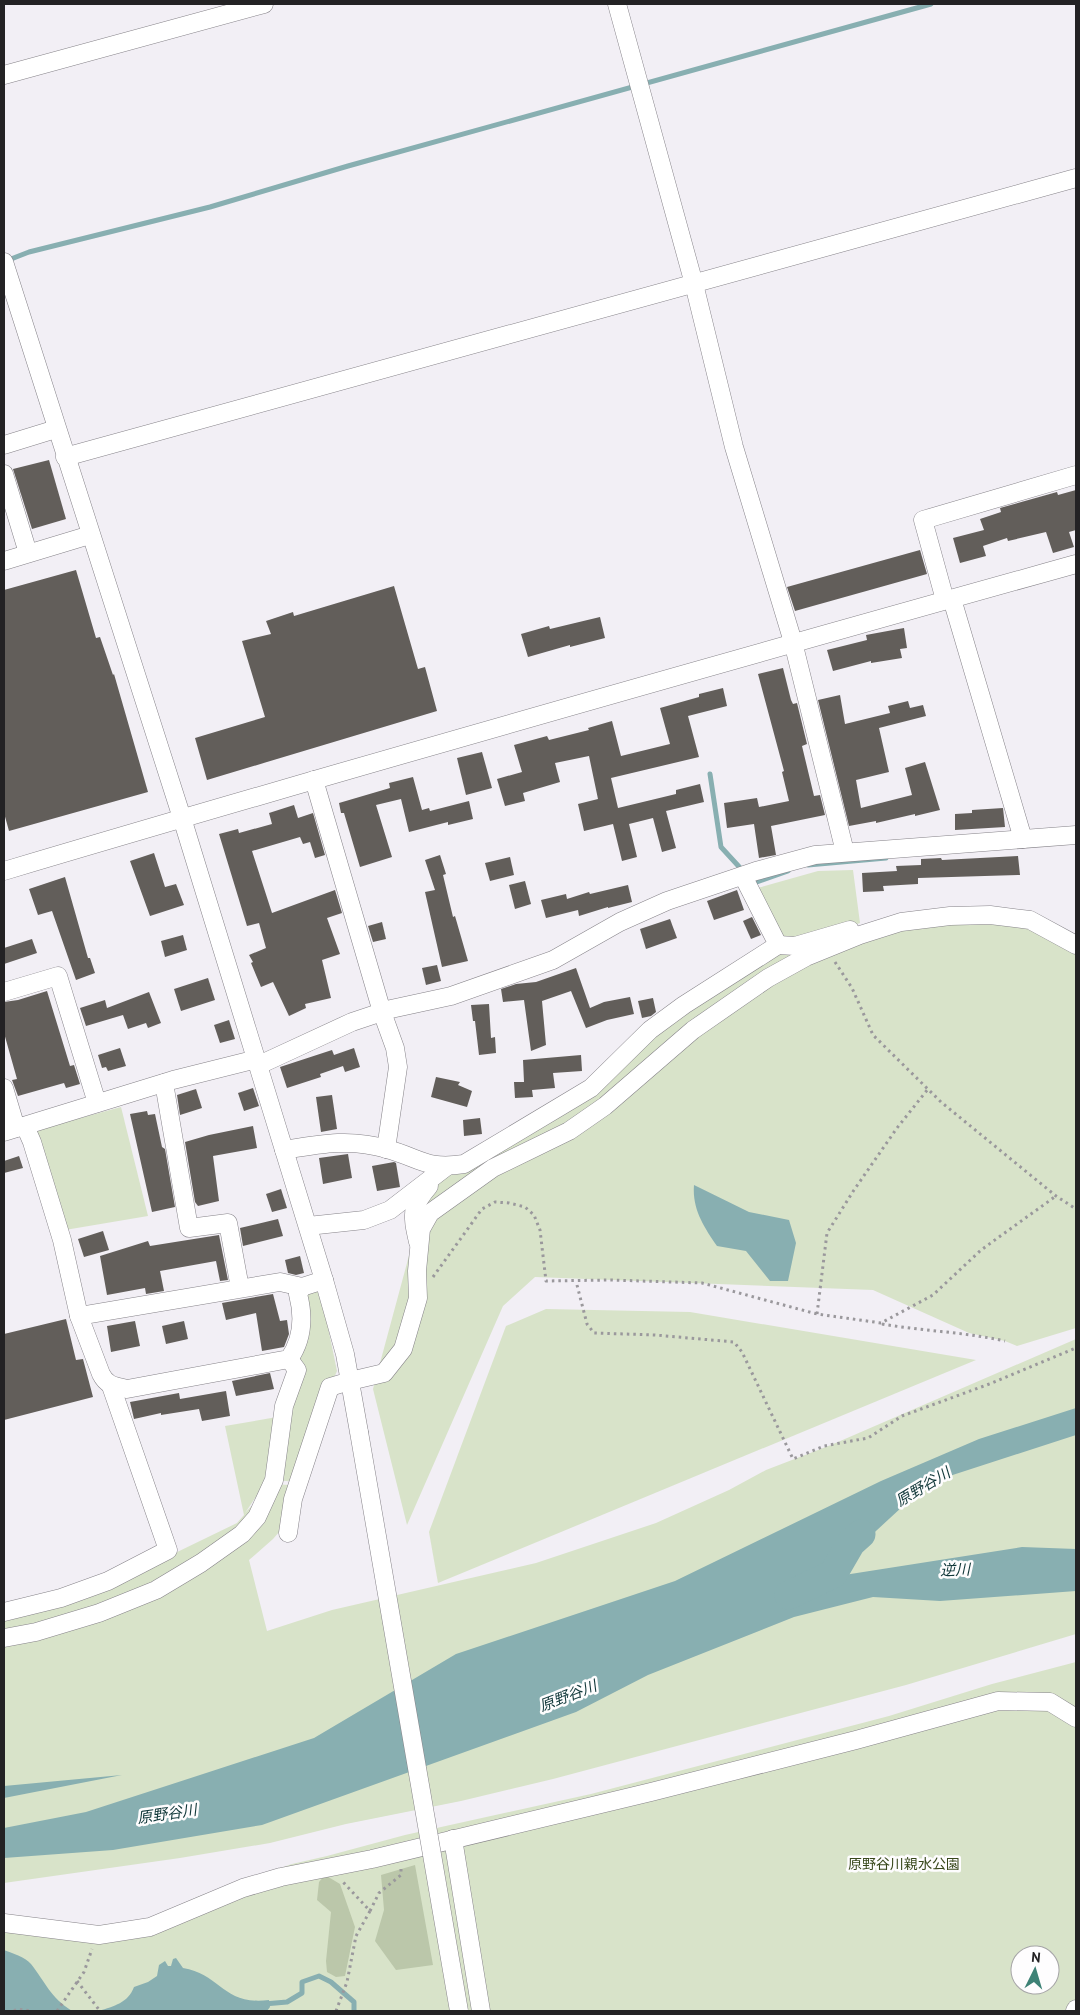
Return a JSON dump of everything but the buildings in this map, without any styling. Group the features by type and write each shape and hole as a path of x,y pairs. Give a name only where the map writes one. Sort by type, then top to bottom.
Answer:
{"street":[{"path":"4,75 264,4"},
{"path":"617,4 694,284 734,447 793,642 845,852"},
{"path":"65,457 1076,178"},
{"path":"4,262 182,818 308,1226 345,1354 459,2011"},
{"path":"4,445 56,429"},
{"path":"4,474 28,553"},
{"path":"1023,839 923,520 1076,475"},
{"path":"4,561 90,535"},
{"path":"4,872 182,818 793,642 1076,564"},
{"path":"314,780 382,1012 395,1048 398,1067 386,1148"},
{"path":"15,1129 164,1083 258,1062 352,1022 382,1012 451,996 553,960 620,922 651,908 743,876 815,854 1076,835"},
{"path":"743,876 778,945"},
{"path":"284,1150 330,1142 360,1144 386,1148 428,1165 446,1167 464,1164 591,1088 650,1030 684,1005 778,945 796,946 856,928 950,916 990,915 1030,920 1076,944"},
{"path":"288,1533 293,1499 330,1387 384,1373 403,1348 418,1298 417,1271 421,1229 430,1213 493,1168 568,1131 606,1106 692,1030 761,983 806,957 860,935 901,922"},
{"path":"4,992 58,976 97,1103"},
{"path":"164,1083 189,1228 228,1222 240,1288"},
{"path":"4,1088 15,1129 32,1142 62,1240 79,1316 105,1382 111,1386 127,1389 289,1359 296,1349 302,1324 302,1309 298,1294 302,1287"},
{"path":"419,1248 413,1219 416,1202 446,1167"},
{"path":"308,1226 364,1220 390,1210 446,1167"},
{"path":"79,1316 280,1282 302,1287 324,1280"},
{"path":"4,1638 36,1632 99,1613 156,1590 201,1563 242,1534 257,1518 274,1480 284,1406 297,1370 289,1359"},
{"path":"4,1612 61,1598 108,1581 168,1550 111,1386"},
{"path":"274,1480 297,1488"},
{"path":"4,1923 99,1935 150,1927 243,1888 651,1792 856,1740 998,1701 1050,1702 1076,1718"},
{"path":"453,1839 481,2011"}],"path":[{"path":"827,963 835,962 852,988 873,1035 941,1102 1056,1196 1076,1209"},
{"path":"817,1314 827,1233 886,1143 928,1089"},
{"path":"881,1324 933,1295 981,1250 1056,1196"},
{"path":"418,1298 482,1209 494,1202 509,1202 525,1207 534,1215 540,1230 546,1281 611,1280 702,1283 817,1314 922,1330 969,1333 1005,1341"},
{"path":"577,1285 587,1324 594,1333 655,1335 734,1342 742,1352 793,1459 824,1446 868,1438 902,1416 992,1383 1076,1348"},
{"path":"336,2011 348,1982 356,1936 379,1893 401,1875 400,1852"},
{"path":"328,1867 370,1911"},
{"path":"57,2011 84,1972 89,1955 99,1935"},
{"path":"77,1982 100,2011"},
{"path":"14,2011 17,2009 31,2011"}],"green space":[{"path":"853,870 860,923 828,935 901,922 1038,924 1076,948 1076,1328 1017,1346 1005,1341 969,1333 873,1290 535,1277 503,1306 407,1525 373,1389 427,1189 508,1137 778,945 758,888 818,871"},
{"path":"121,1107 148,1216 65,1230 36,1130"},
{"path":"320,1289 337,1371 298,1482 274,1480 300,1291"},
{"path":"546,1309 690,1312 976,1360 438,1583 429,1532 506,1326"},
{"path":"1076,1339 1076,1634 906,1685 553,1779 461,1801 346,1824 270,1843 4,1883 4,1613 103,1588 237,1523 244,1515 225,1426 277,1417 266,1482 245,1513 272,1484 289,1485 287,1523 273,1539 249,1560 267,1631 332,1610 536,1563 656,1523 729,1490 766,1470 831,1445"},
{"name":"原野谷川親水公園","path":"1076,1662 1076,2011 4,2011 4,1915 94,1926 148,1919 200,1896 292,1864 405,1835 591,1794 889,1716 992,1684"},
{"path":"415,1865 433,1965 396,1970 375,1941 384,1910 381,1875"},
{"path":"325,1875 340,1884 355,1927 345,1976 336,1977 327,1972 326,1961 331,1912 317,1900 319,1882"}],"water":[{"path":"694,1185 749,1212 789,1220 796,1243 788,1281 770,1281 746,1251 717,1246 703,1225 697,1210"},
{"name":"逆川","path":"1076,1408 1076,1435 928,1483 825,1578 1022,1547 1076,1549 1076,1591 940,1601 873,1597 794,1617 648,1675 576,1712 262,1825 113,1850 4,1858 4,1828 86,1812 314,1738 456,1654 675,1581 881,1481 979,1439"},
{"path":"122,1775 4,1798 4,1786"},
{"path":"4,1950 31,1964 53,1995 72,2011 4,2011"},
{"path":"176,1958 183,1968 206,1976 232,1994 254,2001 269,2000 270,2007 267,2011 99,2011 124,2000 134,1987 148,1982 157,1976 159,1965 165,1961 168,1966 171,1966 173,1959"}],"waterway":[{"path":"6,261 29,252 210,207 348,166 931,4"},
{"path":"710,774 721,847 743,871"},
{"path":"808,865 886,858"},
{"path":"752,881 754,883 788,871"},
{"name":"原野谷川","path":"789,1595 833,1574 851,1543 861,1534"},
{"path":"264,2004 287,2002 302,1993 302,1982 319,1976 331,1982 354,2002 354,2011"}]}
